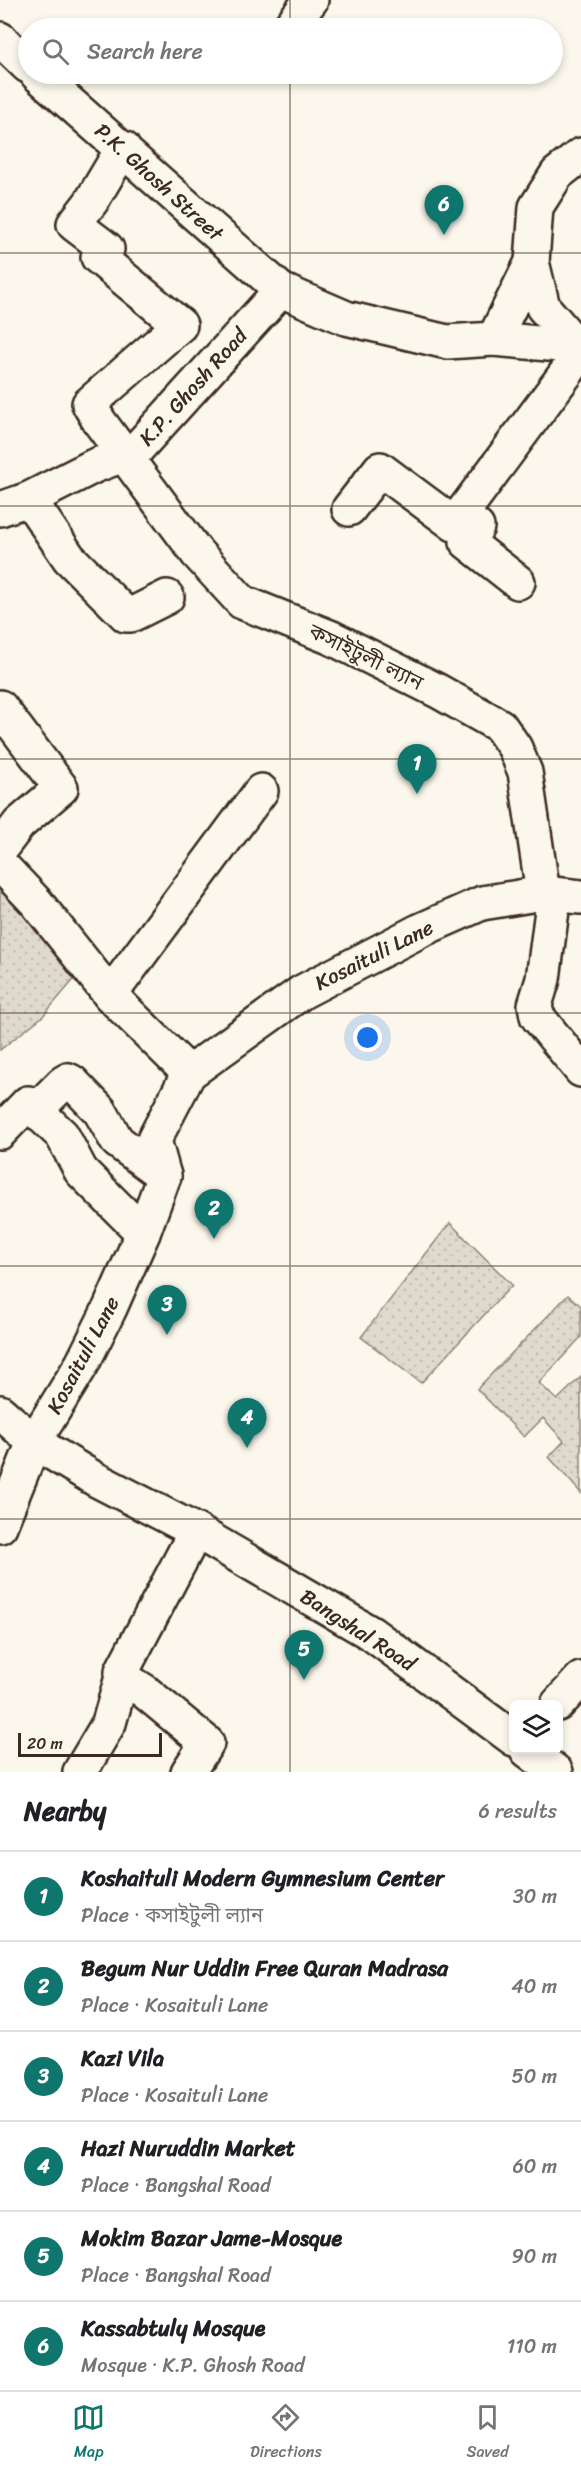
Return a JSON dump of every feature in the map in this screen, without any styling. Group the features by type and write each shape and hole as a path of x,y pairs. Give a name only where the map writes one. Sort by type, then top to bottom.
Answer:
{"street":[{"path":"297,18 311,0"},
{"path":"0,39 18,56"},
{"name":"P.K. Ghosh Street","path":"49,84 281,290"},
{"path":"123,148 91,202 74,224 106,249 98,257 180,325 89,404 123,454"},
{"path":"581,155 557,174 536,207 532,262 543,307 581,352"},
{"path":"494,339 532,262"},
{"path":"281,290 346,318 447,342 494,339 559,345 581,352"},
{"name":"K.P. Ghosh Road","path":"167,597 131,615 126,615 14,504 94,465 136,450 281,290"},
{"path":"349,509 380,469 454,524 581,352"},
{"name":"কসাইটুলী ল্যান","path":"123,454 197,552 242,602 332,638 438,691 500,726 515,748 525,772 559,895"},
{"path":"461,514 477,527 467,542 518,582"},
{"path":"0,707 61,788 19,824 0,849"},
{"path":"110,995 261,791"},
{"path":"0,864 36,902 110,995 189,1072"},
{"path":"559,895 543,979 535,1005 537,1016 581,1070"},
{"name":"Kosaituli Lane","path":"34,1442 82,1364 143,1233 164,1176 154,1140 189,1072 302,992 419,931 482,903 559,895"},
{"path":"36,1110 63,1083 68,1080 72,1082 100,1111 117,1140 164,1176"},
{"path":"0,1132 28,1102 62,1135 81,1171 143,1233"},
{"name":"Bangshal Road","path":"0,1412 34,1442 95,1479 196,1531 372,1634 509,1736"},
{"path":"0,1526 34,1442"},
{"path":"80,1772 109,1723 123,1666 196,1531"},
{"path":"122,1677 144,1691 207,1743 188,1772"},
{"path":"562,1700 581,1679"},
{"path":"533,1754 556,1772"}],"shaded area":[{"path":"0,883 77,976 43,1016 0,1050"},
{"path":"450,1223 512,1285 421,1383 361,1337"},
{"path":"568,1295 581,1306 581,1337 539,1383 557,1400 581,1377 581,1493 549,1457 564,1441 543,1418 524,1437 477,1389"}],"place":[{"name":"Kassabtuly Mosque","path":"444,235"},
{"name":"Koshaituli Modern Gymnesium Center","path":"417,794"},
{"name":"Begum Nur Uddin Free Quran Madrasa","path":"214,1239"},
{"name":"Kazi Vila","path":"167,1335"},
{"name":"Hazi Nuruddin Market","path":"247,1448"},
{"name":"Mokim Bazar Jame-Mosque","path":"304,1680"}]}
